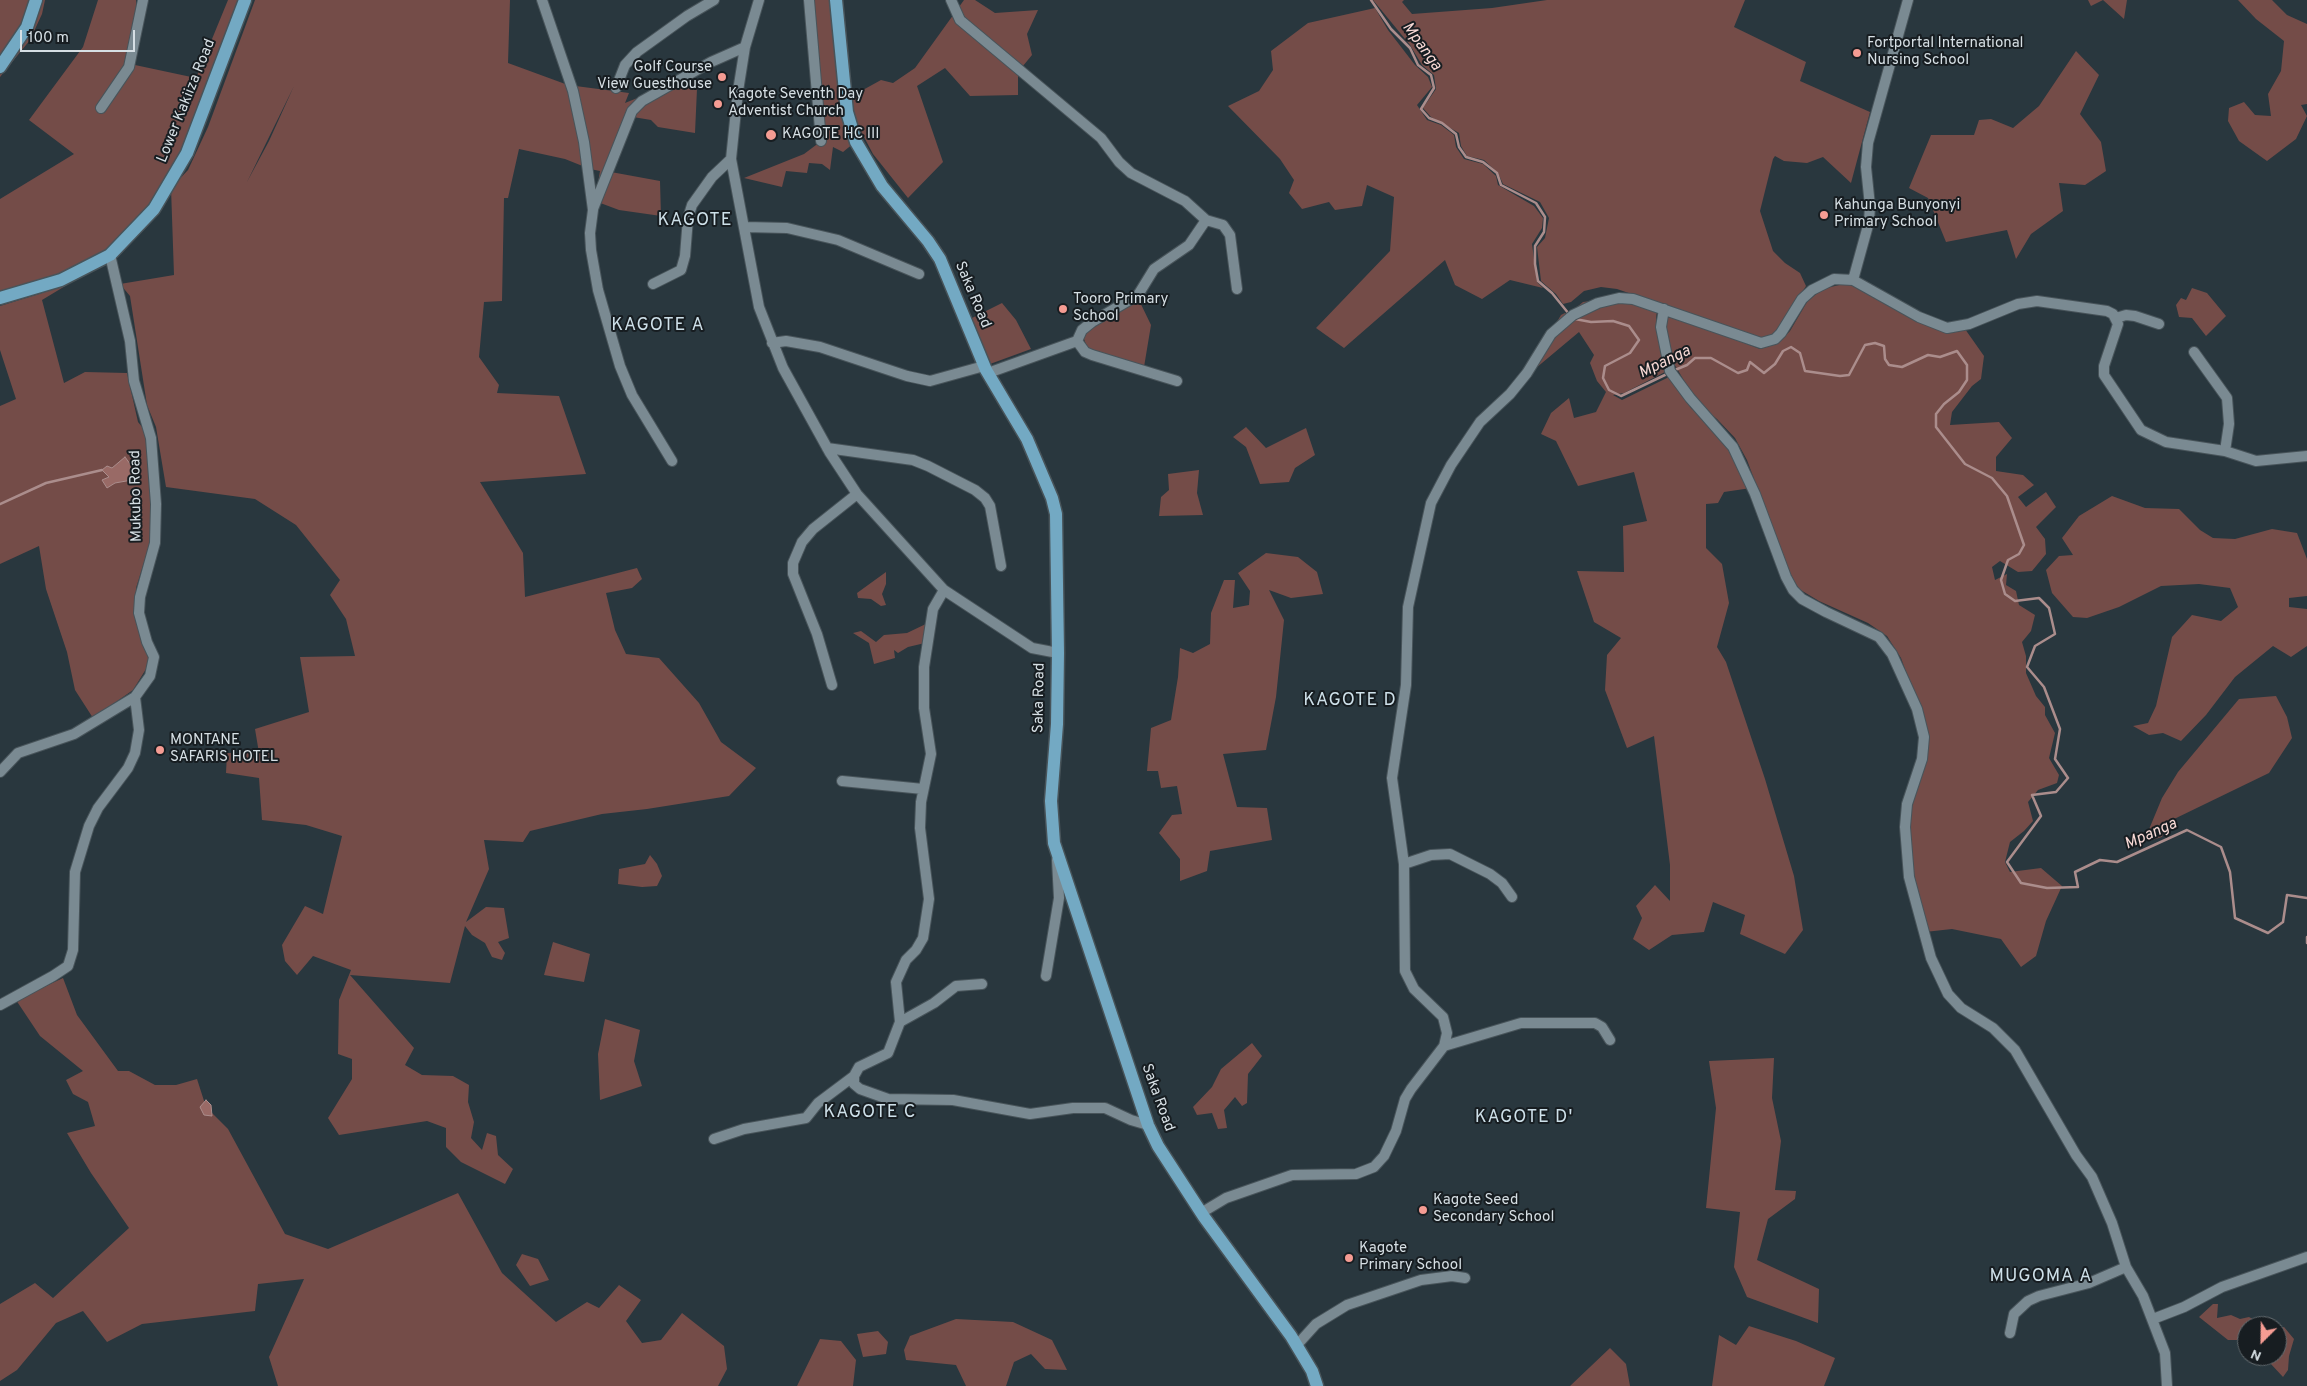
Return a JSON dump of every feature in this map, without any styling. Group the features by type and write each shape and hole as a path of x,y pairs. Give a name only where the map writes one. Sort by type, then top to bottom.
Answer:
{"main road":[{"path":"0,67 11,54 27,27 36,0"},
{"name":"Lower Kakiiza Road","path":"0,298 61,280 110,254 154,209 187,153 245,0"},
{"name":"Saka Road","path":"836,0 847,112 856,142 882,186 928,241 940,259 986,369 1027,439 1052,498 1056,514 1058,653 1057,724 1051,801 1054,843 1148,1125 1158,1146 1201,1213 1297,1345 1312,1371 1317,1386"}],"street":[{"path":"101,108 128,67 144,0"},
{"path":"542,0 573,91 584,142 593,210"},
{"path":"616,88 625,65 637,52 687,16 714,0"},
{"path":"759,0 746,47 738,91 732,159 759,307 783,368 828,448 857,494 944,590 1032,648 1058,653"},
{"path":"809,0 822,142"},
{"path":"951,0 960,20 1101,138 1119,162 1147,183 1185,201 1206,220 1220,223 1230,235 1237,289"},
{"path":"1852,280 1869,222 1870,206 1866,167 1868,142 1908,0"},
{"path":"672,461 632,395 620,366 598,290 590,233 593,210 632,111 642,101 711,62 746,47"},
{"path":"653,284 681,270 685,256 688,218 692,205 712,176 732,159"},
{"path":"772,343 793,342 820,347 907,376 930,380 986,369 1077,341 1082,330 1092,322 1138,295 1154,269 1189,245 1206,220"},
{"path":"745,227 787,228 838,240 919,274"},
{"name":"Mukubo Road","path":"110,254 130,341 134,381 151,438 156,504 155,543 140,597 139,612 147,642 154,657 150,676 135,697"},
{"path":"1201,1213 1226,1198 1292,1175 1356,1174 1374,1167 1384,1156 1396,1131 1405,1099 1411,1088 1444,1046 1447,1033 1443,1017 1414,989 1406,972 1404,864 1392,770 1406,685 1408,608 1422,534 1433,497 1465,441 1480,422 1510,394 1551,334 1573,315 1598,303 1619,298 1633,299 1761,343 1775,339 1802,299 1812,290 1834,279 1852,280 1918,316 1947,328 1969,324 2018,304 2037,301 2095,308 2107,312 2116,318"},
{"path":"1664,310 1661,327 1670,371 1675,380 1733,447 1755,494 1786,577 1793,590 1802,599 1879,637 1892,654 1917,709 1924,737 1922,759 1907,804 1905,827 1909,878 1931,958 1948,994 1962,1008 1999,1033 2026,1065 2063,1133 2098,1188 2126,1267 2152,1319 2165,1353 2167,1386"},
{"path":"2116,318 2126,315 2135,316 2159,324"},
{"path":"2116,318 2116,332 2103,370 2106,380 2138,427 2166,442 2225,451 2256,461 2307,456"},
{"path":"1077,341 1085,352 1092,356 1177,381"},
{"path":"2194,352 2227,398 2229,424 2225,451"},
{"path":"828,448 913,460 936,470 986,498 990,506 1001,566"},
{"path":"832,685 817,634 793,574 793,563 799,548 813,529 857,494"},
{"path":"944,590 933,609 924,667 923,702 931,754 919,814 920,844 929,899 922,938 916,950 906,960 896,982 900,1022 888,1053 859,1066 854,1076 854,1084 860,1089 888,1099 953,1100 1030,1114 1073,1108 1105,1108 1148,1125"},
{"path":"0,772 18,753 74,734 135,697 139,730 135,753 128,768 92,820 75,872 73,950 68,966 0,1005"},
{"path":"842,780 923,789"},
{"path":"1404,864 1431,855 1450,854 1490,874 1502,883 1512,897"},
{"path":"1046,976 1059,898 1058,857"},
{"path":"900,1022 934,1003 956,986 982,984"},
{"path":"1444,1046 1521,1023 1595,1023 1602,1027 1610,1040"},
{"path":"714,1139 773,1123 806,1118 818,1103 854,1076"},
{"path":"2152,1319 2169,1314 2238,1281 2307,1257"},
{"path":"2010,1333 2014,1314 2028,1301 2039,1296 2089,1284 2126,1267"},
{"path":"1297,1345 1316,1324 1349,1304 1421,1280 1452,1276 1466,1278"}],"shaded area":[{"path":"0,0 35,0 25,28 0,62"},
{"path":"40,0 45,0 42,14 30,40 0,77 0,69"},
{"path":"98,0 136,0 136,5 147,7 135,65 196,78 228,0 240,0 201,106 170,174 143,213 108,250 92,262 0,296 0,199 74,154 29,120 83,47"},
{"path":"255,0 510,0 508,63 568,85 629,93 625,103 694,75 697,89 695,133 658,127 651,120 627,116 611,172 660,181 661,216 619,210 595,201 600,171 565,159 519,149 508,198 504,198 502,301 484,302 479,357 499,385 497,393 559,396 586,474 480,482 523,553 525,597 637,568 642,579 632,588 606,593 615,630 626,654 659,658 699,703 721,742 756,768 729,796 602,814 530,831 523,842 484,840 489,869 466,922 486,907 504,908 509,938 498,942 505,953 502,960 492,957 485,943 472,935 465,926 450,983 350,975 414,1048 405,1065 422,1075 453,1076 469,1085 468,1102 474,1122 471,1138 482,1150 487,1133 496,1136 498,1155 513,1169 505,1184 461,1162 446,1147 446,1128 427,1121 339,1135 328,1118 352,1079 352,1059 338,1054 339,1000 351,970 313,956 297,975 285,961 282,945 305,906 323,914 342,836 306,825 262,820 259,778 226,773 227,753 259,753 255,729 309,712 300,657 355,656 346,619 330,595 340,580 296,525 255,499 166,487 156,427 147,405 130,296 120,284 174,275 171,188 188,170 208,127","holes":["294,86 269,141 247,182"]},
{"path":"811,0 831,0 839,103 844,123 854,143 843,152 833,147 830,170 822,164 809,163 807,173 786,171 782,187 744,178 804,154 820,142"},
{"path":"964,0 975,0 995,13 1038,10 1027,34 1032,55 1018,72 1018,95 970,96 945,68 917,86 943,162 908,198 873,154 854,118 852,96 881,80 893,83 915,68"},
{"path":"1373,0 1404,0 1402,2 1412,14 1492,8 1547,0 1745,0 1734,27 1806,62 1800,81 1870,112 1851,183 1823,157 1807,163 1784,161 1775,156 1773,159 1760,211 1773,251 1785,263 1800,273 1806,286 1778,330 1767,338 1757,337 1617,289 1601,287 1584,291 1571,302 1563,304 1556,294 1541,281 1537,247 1545,238 1549,218 1540,202 1503,184 1498,173 1484,160 1467,156 1461,146 1459,133 1431,117 1423,108 1436,89 1434,75 1422,65 1410,45"},
{"path":"2088,0 2103,0 2091,6"},
{"path":"2103,0 2127,0 2124,19"},
{"path":"2238,0 2272,0 2287,15 2307,24 2307,104 2301,105 2307,116 2296,139 2267,161 2239,141 2228,121 2229,108 2244,102 2255,115 2271,116 2268,94 2281,71 2284,41 2256,19"},
{"path":"1375,8 1388,30 1415,65 1428,77 1432,87 1417,105 1427,120 1441,125 1454,135 1456,147 1464,159 1483,164 1496,176 1498,185 1534,206 1543,218 1542,228 1532,244 1537,282 1543,288 1510,280 1482,299 1455,285 1445,260 1344,348 1316,328 1390,251 1394,197 1367,185 1362,206 1335,210 1329,202 1302,209 1289,193 1294,180 1280,159 1228,106 1259,91 1273,70 1271,51 1308,23"},
{"path":"2076,51 2099,75 2080,114 2101,142 2106,171 2085,185 2059,183 2063,211 2031,234 2016,259 2007,230 1946,242 1928,198 1909,188 1931,135 1974,135 1979,120 1991,119 2013,128 2039,106"},
{"path":"100,265 42,300 64,383 85,372 127,373 138,422 147,433 153,534 136,588 136,619 150,656 146,669 133,690 93,718 75,690 67,652 46,589 39,546 0,564 0,406 16,399 0,350 0,306 42,293"},
{"path":"1848,283 1887,302 1965,329 1984,356 1981,379 1972,386 1952,412 1950,425 1999,422 2012,438 1996,457 1996,471 2023,475 2034,485 2018,497 2026,507 2046,492 2056,507 2036,527 2045,539 2046,554 2032,571 2018,572 2000,561 1992,567 1995,580 2007,574 2006,585 2016,591 2019,605 2035,615 2031,631 2022,642 2026,656 2026,673 2036,696 2045,707 2045,715 2055,733 2049,758 2059,775 2057,783 2038,790 2028,802 2033,821 2010,842 2005,862 2010,872 2041,868 2062,886 2046,921 2036,956 2021,967 2001,939 1952,929 1925,932 1910,882 1906,814 1920,766 1918,706 1901,658 1887,636 1868,623 1819,601 1799,589 1789,573 1747,460 1735,438 1717,419 1698,404 1673,362 1665,330 1666,318 1672,315 1760,349 1778,343 1790,331 1807,302 1822,289"},
{"path":"2192,288 2207,293 2226,316 2206,336 2192,318 2179,317 2176,305 2181,298 2186,300"},
{"path":"1137,296 1151,325 1144,367 1089,352 1082,334"},
{"path":"1623,300 1657,311 1656,318 1667,371 1624,393 1613,395 1622,400 1669,377 1691,408 1712,424 1728,441 1751,488 1724,492 1718,503 1706,504 1706,548 1722,564 1729,603 1717,647 1726,662 1765,779 1794,876 1803,930 1785,954 1740,934 1745,915 1713,902 1704,932 1672,935 1649,950 1633,939 1642,918 1636,906 1655,885 1670,901 1670,865 1654,736 1627,748 1605,690 1607,655 1621,638 1594,622 1577,571 1624,572 1623,526 1647,521 1634,472 1578,486 1556,441 1541,434 1551,413 1569,398 1574,418 1596,412 1606,392 1597,381 1590,363 1594,355 1579,332 1536,368 1551,332 1561,315 1565,313 1573,320 1571,312 1583,302"},
{"path":"1002,303 1016,320 1031,349 990,364 970,319"},
{"path":"1246,427 1266,448 1306,428 1315,455 1295,468 1289,482 1260,484 1246,447 1233,437"},
{"path":"125,457 133,468 132,480 115,483 107,488 102,480 109,477 102,470 107,466 112,468"},
{"path":"1199,470 1197,493 1203,515 1159,516 1161,497 1169,490 1168,474"},
{"path":"2112,496 2145,508 2179,509 2200,530 2213,538 2235,539 2272,529 2297,533 2307,559 2307,596 2289,598 2289,607 2307,609 2307,646 2291,657 2273,646 2235,677 2206,715 2181,741 2163,733 2149,735 2133,726 2148,723 2156,706 2172,637 2192,615 2221,621 2238,607 2230,588 2199,584 2161,586 2119,607 2087,618 2073,617 2052,593 2046,570 2059,556 2073,555 2062,538 2079,516"},
{"path":"1266,553 1298,557 1317,572 1323,594 1291,598 1269,590 1284,620 1276,697 1266,750 1223,754 1237,807 1267,808 1272,840 1210,851 1207,871 1180,881 1180,859 1159,833 1172,815 1182,814 1177,786 1161,788 1158,771 1147,771 1151,728 1171,720 1178,677 1180,648 1193,653 1210,644 1211,613 1224,580 1235,580 1233,608 1249,605 1250,591 1238,573"},
{"path":"886,572 886,584 882,594 886,605 881,606 871,599 858,598 857,593"},
{"path":"930,622 925,643 908,647 898,653 894,650 895,658 874,664 869,643 853,633 861,631 876,642 884,635 907,633"},
{"path":"2276,696 2287,717 2292,738 2269,773 2170,821 2162,837 2149,841 2145,839 2162,798 2178,772 2239,699"},
{"path":"650,855 657,864 662,876 657,886 642,887 618,884 619,869 645,864"},
{"path":"553,942 590,954 584,982 544,975"},
{"path":"63,978 77,1015 118,1071 129,1071 155,1085 176,1085 197,1079 206,1107 228,1129 285,1234 328,1249 458,1193 502,1273 556,1322 587,1302 599,1308 619,1285 641,1300 626,1321 642,1343 661,1340 682,1313 724,1346 727,1369 718,1386 278,1386 269,1357 304,1279 258,1284 255,1311 142,1324 107,1342 83,1311 56,1323 17,1370 0,1381 0,1304 35,1283 53,1298 129,1228 91,1173 67,1133 95,1126 88,1102 73,1094 66,1080 83,1071 40,1036 16,1000"},
{"path":"605,1019 640,1030 634,1061 642,1086 600,1100 598,1054"},
{"path":"1252,1043 1262,1056 1248,1074 1247,1103 1242,1106 1235,1097 1224,1110 1227,1128 1218,1129 1212,1113 1197,1115 1193,1107 1212,1087 1221,1069"},
{"path":"1774,1058 1772,1098 1781,1141 1775,1190 1796,1191 1795,1199 1768,1219 1757,1260 1819,1289 1818,1323 1747,1297 1734,1267 1740,1212 1706,1208 1716,1108 1709,1061"},
{"path":"206,1100 211,1105 212,1116 204,1115 200,1107"},
{"path":"522,1254 538,1259 549,1280 530,1286 516,1265"},
{"path":"2213,1304 2218,1304 2217,1318 2231,1315 2237,1318 2237,1340 2228,1340 2199,1317"},
{"path":"956,1319 1013,1322 1052,1340 1067,1370 1045,1369 1031,1354 1014,1362 1006,1386 966,1386 956,1365 906,1360 904,1350 910,1336"},
{"path":"1749,1326 1796,1341 1835,1358 1824,1386 1712,1386 1719,1335 1736,1345"},
{"path":"878,1331 888,1342 886,1354 863,1357 857,1334"},
{"path":"2287,1331 2294,1339 2289,1356 2288,1370 2283,1377 2273,1366 2287,1366"},
{"path":"820,1339 841,1341 856,1360 853,1386 797,1386"},
{"path":"1610,1348 1626,1364 1630,1386 1570,1386"}],"waterway":[{"name":"Mpanga","path":"1371,0 1391,29 1410,48 1418,65 1431,75 1434,88 1421,109 1429,118 1442,123 1456,134 1459,147 1466,157 1483,162 1497,173 1501,185 1536,203 1545,217 1544,232 1535,246 1535,264 1538,281 1552,293 1569,314"},
{"name":"Mpanga","path":"1575,319 1591,322 1613,321 1629,326 1639,340 1630,353 1605,366 1603,378 1609,390 1621,396 1667,374"},
{"name":"Mpanga","path":"1675,370 1687,365 1695,358 1711,358 1738,373 1747,370 1750,362 1764,373 1775,364 1783,351 1791,347 1800,353 1805,371 1840,376 1849,375 1865,345 1875,343 1884,346 1885,359 1889,365 1902,367 1928,355 1940,357 1957,351 1967,365 1967,380 1959,392 1944,404 1936,414 1936,427 1965,464 1992,478 2007,496 2024,545 2019,554 2008,560 2001,580 2005,594 2015,601 2039,598 2049,608 2055,634 2035,646 2027,667 2044,687 2060,729 2055,759 2068,778 2056,792 2032,795 2041,816 2007,862 2021,883 2047,888 2078,887 2075,872 2100,860 2117,862 2187,830 2221,847 2230,872 2235,918 2268,933 2283,922 2287,895 2307,898"},
{"path":"0,504 46,483 102,470"},
{"name":"Mpanga","path":"2307,937 2307,943"}],"place":[{"name":"Fortportal International Nursing School","path":"1857,53"},
{"name":"Golf Course View Guesthouse","path":"722,77"},
{"name":"Kagote Seventh Day Adventist Church","path":"718,104"},
{"name":"KAGOTE HC III","path":"771,135"},
{"name":"Kahunga Bunyonyi Primary School","path":"1824,215"},
{"name":"Tooro Primary School","path":"1063,309"},
{"name":"MONTANE SAFARIS HOTEL","path":"160,750"},
{"name":"Kagote Seed Secondary School","path":"1423,1210"},
{"name":"Kagote Primary School","path":"1349,1258"}],"district":[{"name":"KAGOTE","path":"695,221"},
{"name":"KAGOTE A","path":"658,326"},
{"name":"KAGOTE D","path":"1350,701"},
{"name":"KAGOTE C","path":"870,1113"},
{"name":"KAGOTE D'","path":"1524,1118"},
{"name":"MUGOMA A","path":"2041,1277"}]}
